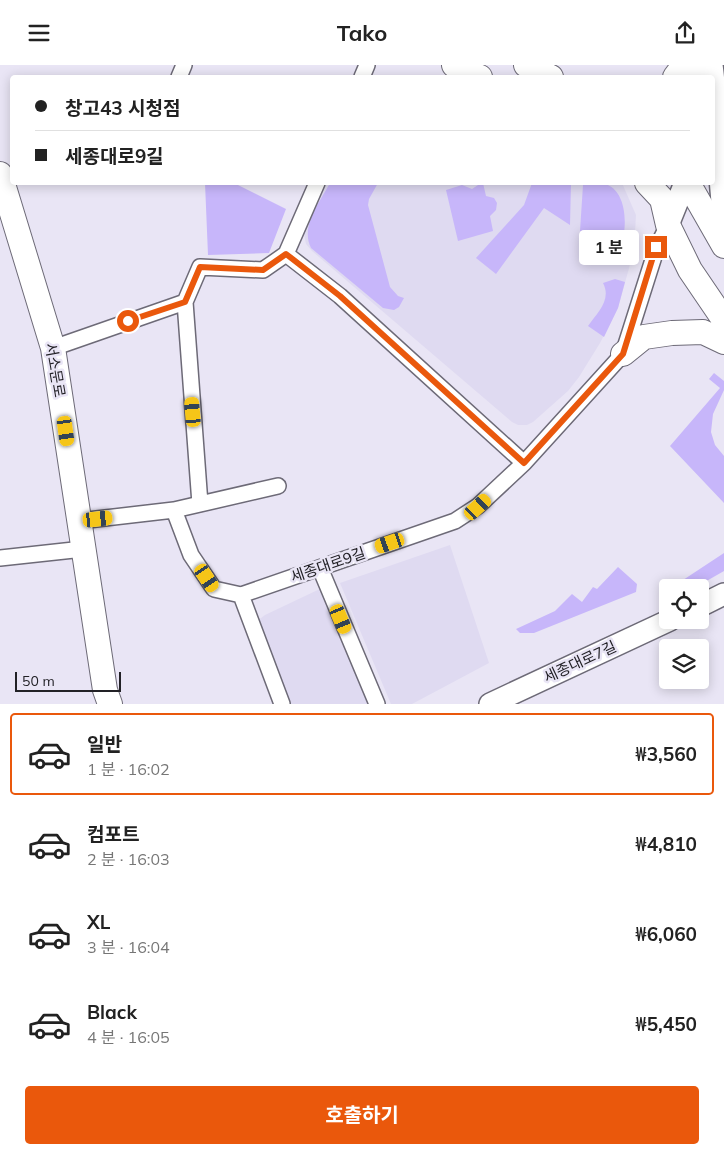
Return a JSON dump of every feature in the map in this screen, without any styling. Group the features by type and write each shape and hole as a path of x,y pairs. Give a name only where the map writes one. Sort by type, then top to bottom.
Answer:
{"main road":[{"path":"454,65 476,75"},
{"name":"서소문로","path":"0,174 53,348 106,699"},
{"path":"649,185 662,199 668,225 690,270 724,319"},
{"path":"688,185 724,247"},
{"path":"623,354 644,337 652,335 703,332 724,341"}],"street":[{"path":"715,85 724,219"},
{"path":"200,504 185,302 200,267 263,270 286,254 317,185"},
{"path":"668,225 686,185"},
{"name":"세종대로9길","path":"241,595 455,521 478,507 524,463 623,354 656,247 668,225"},
{"path":"286,254 340,296 524,463"},
{"path":"53,348 185,302"},
{"path":"79,521 174,510 278,486"},
{"path":"174,510 191,555 214,589 241,595 282,704"},
{"path":"0,558 83,549"},
{"path":"320,568 377,704"},
{"path":"709,602 724,595"},
{"name":"세종대로7길","path":"490,704 659,625"}],"shaded area":[{"path":"205,185 238,185 286,209 269,253 208,255"},
{"path":"326,185 623,185 636,215 634,250 618,308 600,343 568,391 533,422 527,425 518,425 512,422 312,251 306,244 305,224"},
{"path":"329,185 377,185 369,199 368,205 390,287 398,296 404,298 399,307 394,310 383,308 311,248 308,240 308,231 317,206"},
{"path":"462,185 472,189 478,185 483,185 486,196 494,198 497,203 496,210 490,216 493,231 458,241 446,190"},
{"path":"531,185 571,185 570,225 544,208 496,274 476,258 524,205"},
{"path":"583,185 610,186 617,192 624,211 624,233 618,252 613,252 580,231"},
{"path":"615,279 625,282 618,308 604,337 588,326 605,301 606,295 603,283"},
{"path":"714,373 724,381 724,390 713,414 711,432 715,445 724,456 724,503 670,446 720,388 709,379"},
{"path":"450,545 489,663 412,704 391,704 340,583"},
{"path":"724,553 724,571 709,580 685,579"},
{"path":"618,567 637,584 636,592 534,633 520,633 516,629 555,611 572,594 582,602 593,587 597,589"},
{"path":"324,587 375,704 287,704 257,621 265,615"}],"route":[{"path":"128,321 185,302 200,267 263,270 286,254 340,296 524,463 623,354 656,247"}]}
